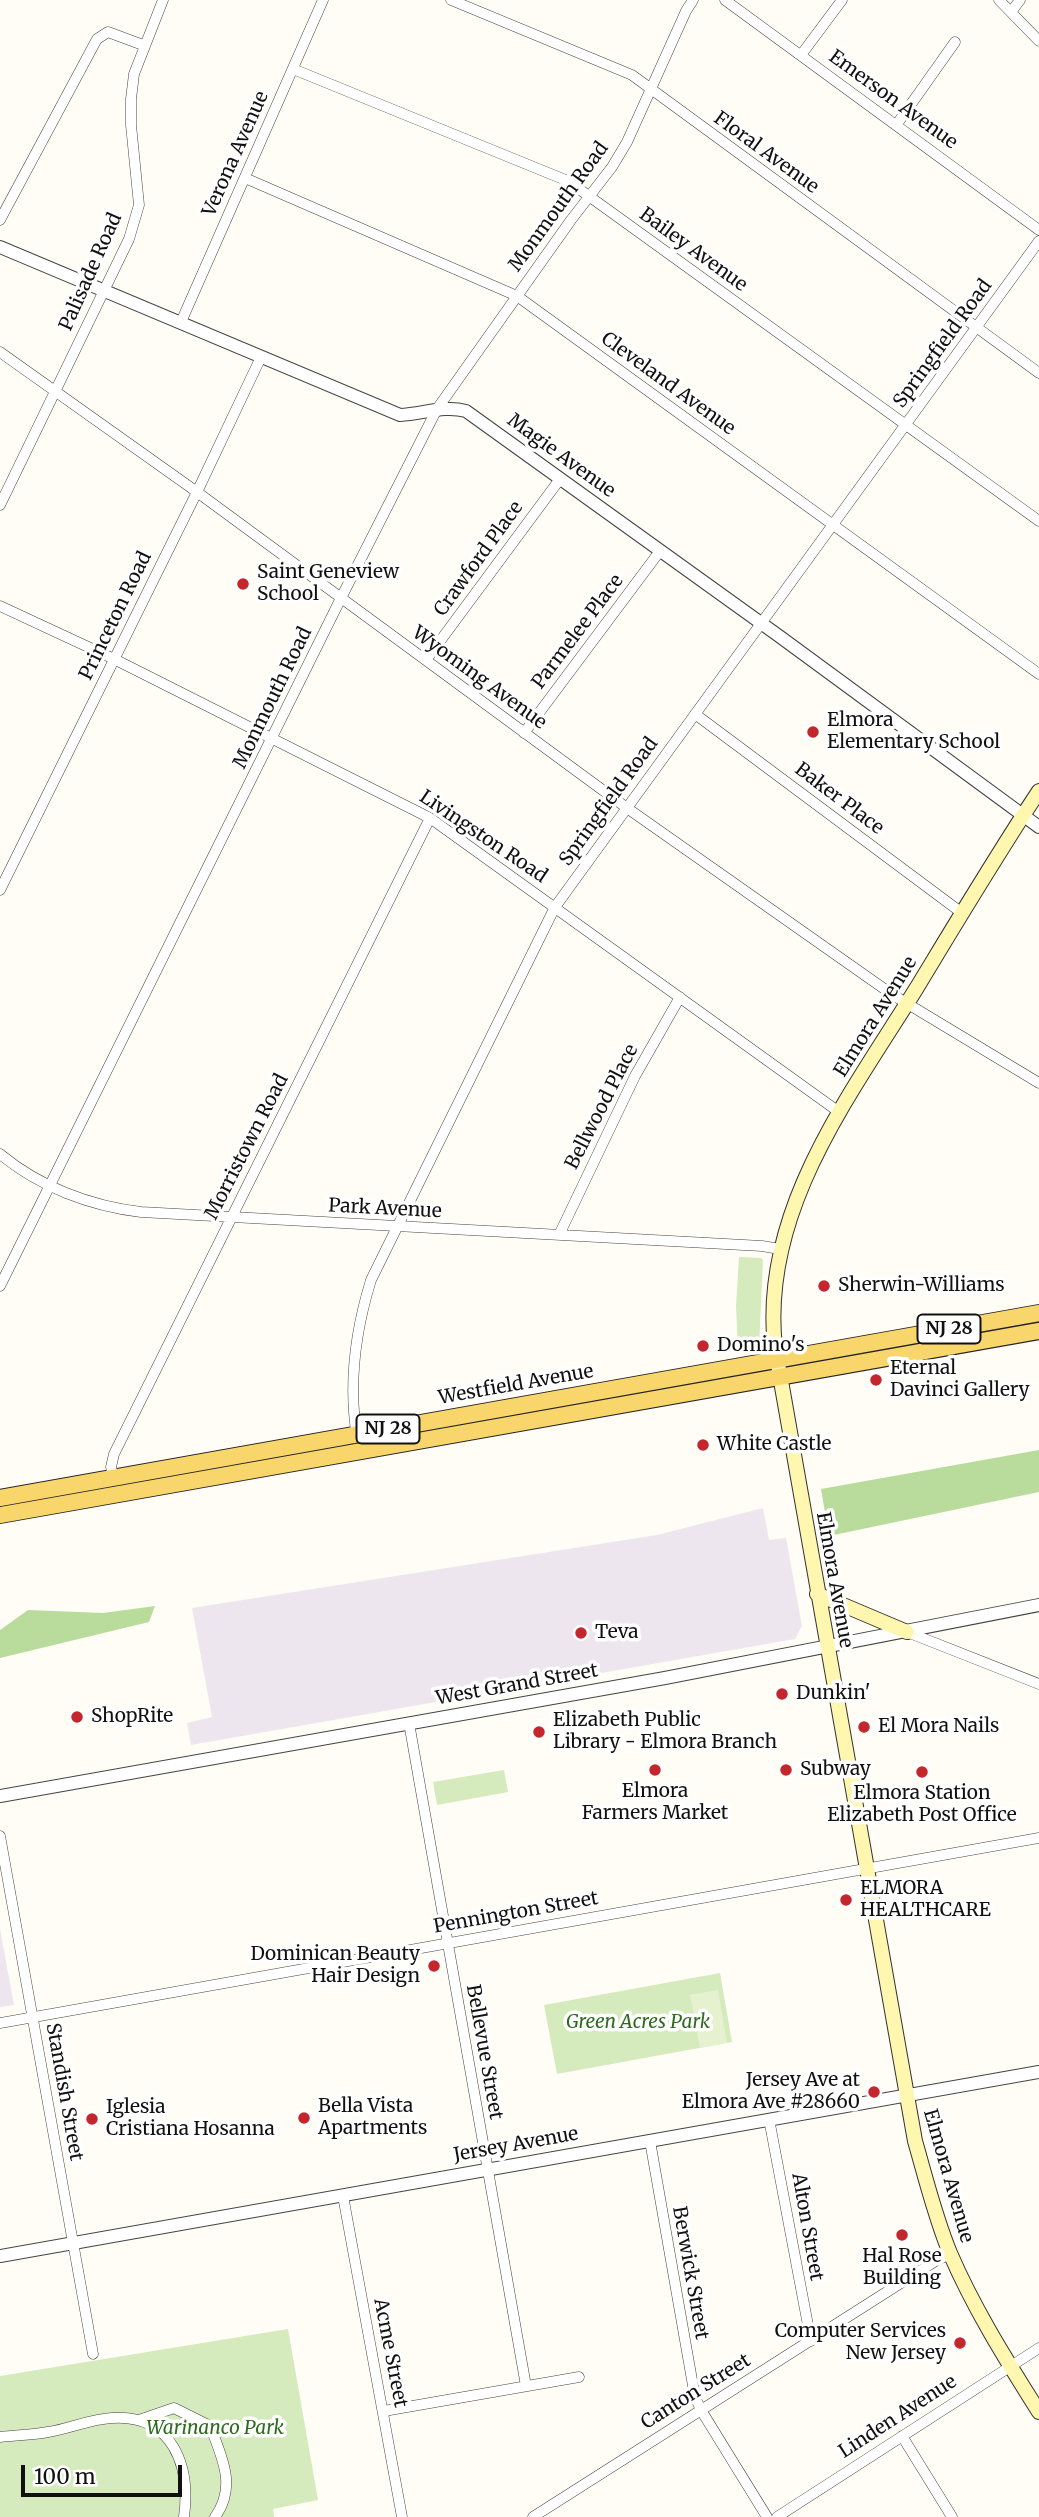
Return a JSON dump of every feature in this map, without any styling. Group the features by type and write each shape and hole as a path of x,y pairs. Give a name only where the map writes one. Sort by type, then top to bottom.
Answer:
{"main road":[{"name":"Elmora Avenue","path":"1039,791 839,1112 803,1182 780,1249 773,1336 915,2141 951,2254 972,2299 1039,2413"},
{"name":"Westfield Avenue","path":"0,1498 1039,1313"},
{"path":"982,1323 985,1340"},
{"name":"Westfield Avenue","path":"0,1516 1039,1331"},
{"path":"568,1396 571,1414"},
{"path":"817,1594 907,1632"}],"street":[{"name":"Palisade Road","path":"0,505 129,240 139,205 131,99 134,74 143,45 163,0"},
{"name":"Verona Avenue","path":"181,322 323,0"},
{"name":"Floral Avenue","path":"451,0 632,75 1039,373"},
{"name":"Monmouth Road","path":"0,1286 437,409 612,167 627,142 649,89 693,0"},
{"name":"Emerson Avenue","path":"725,0 1039,230"},
{"path":"801,55 842,0"},
{"path":"999,0 1039,41"},
{"path":"1011,12 1020,0"},
{"path":"0,220 97,39 108,32 143,45"},
{"path":"897,124 955,42"},
{"name":"Bailey Avenue","path":"293,69 568,181 1039,521"},
{"name":"Cleveland Avenue","path":"245,178 517,296 1039,674"},
{"name":"Springfield Road","path":"360,1451 352,1393 353,1364 359,1323 371,1280 555,907 1039,241"},
{"name":"Magie Avenue","path":"0,247 400,415 453,407 466,411 1039,827"},
{"name":"Wyoming Avenue","path":"0,352 197,492 627,808 906,1004 1039,1083"},
{"name":"Princeton Road","path":"0,890 261,357"},
{"name":"Crawford Place","path":"426,660 560,479"},
{"name":"Parmelee Place","path":"524,733 660,551"},
{"name":"Livingston Road","path":"0,606 114,659 430,818 839,1112"},
{"name":"Baker Place","path":"695,714 962,913"},
{"name":"Morristown Road","path":"117,1495 111,1462 114,1454 430,818"},
{"name":"Bellwood Place","path":"559,1235 635,1076 680,997"},
{"name":"Park Avenue","path":"0,1154 50,1186 86,1201 127,1210 780,1249"},
{"name":"West Grand Street","path":"0,1796 826,1648 1039,1605"},
{"path":"907,1632 1039,1684"},
{"name":"Bellevue Street","path":"409,1723 526,2386"},
{"name":"Standish Street","path":"0,1836 93,2354"},
{"name":"Pennington Street","path":"0,2023 1039,1838"},
{"name":"Jersey Avenue","path":"0,2256 1039,2072"},
{"name":"Alton Street","path":"769,2119 811,2341"},
{"name":"Berwick Street","path":"650,2141 692,2385 701,2410 767,2517"},
{"name":"Acme Street","path":"343,2196 402,2517"},
{"name":"Canton Street","path":"533,2517 937,2260 951,2254"},
{"name":"Linden Avenue","path":"777,2517 1039,2348"},
{"path":"384,2411 579,2377"},
{"path":"139,2420 174,2408 210,2426 227,2468 224,2505 215,2517"},
{"path":"0,2437 48,2432 111,2417 146,2421 171,2440 183,2466 184,2517"},
{"path":"902,2436 952,2517"}],"shaded area":[{"path":"763,1508 769,1540 786,1538 802,1626 795,1639 191,1745 187,1723 212,1717 192,1608 657,1535"},
{"path":"0,1929 14,2005 0,2007"}],"green space":[{"path":"739,1257 763,1260 759,1347 753,1349 747,1346 738,1349 736,1306"},
{"path":"1039,1450 1039,1492 829,1536 821,1489"},
{"path":"155,1606 149,1622 0,1658 0,1630 28,1610 103,1613"},
{"path":"504,1770 508,1792 437,1805 433,1782"},
{"name":"Green Acres Park","path":"720,1973 732,2042 557,2074 544,2005"},
{"path":"718,1990 727,2043 700,2048 690,1995"},
{"name":"Warinanco Park","path":"288,2329 318,2500 273,2509 274,2517 0,2517 0,2376"}],"place":[{"name":"Saint Geneview School","path":"243,584"},
{"name":"Elmora Elementary School","path":"813,732"},
{"name":"Sherwin-Williams","path":"824,1286"},
{"name":"Domino's","path":"703,1346"},
{"name":"Eternal Davinci Gallery","path":"876,1380"},
{"name":"White Castle","path":"703,1445"},
{"name":"Teva","path":"581,1633"},
{"name":"Dunkin'","path":"782,1694"},
{"name":"ShopRite","path":"77,1717"},
{"name":"El Mora Nails","path":"864,1727"},
{"name":"Elizabeth Public Library - Elmora Branch","path":"539,1732"},
{"name":"Elmora Farmers Market","path":"655,1770"},
{"name":"Subway","path":"786,1770"},
{"name":"Elmora Station Elizabeth Post Office","path":"922,1772"},
{"name":"ELMORA HEALTHCARE","path":"846,1900"},
{"name":"Dominican Beauty Hair Design","path":"434,1966"},
{"name":"Jersey Ave at Elmora Ave #28660","path":"874,2092"},
{"name":"Bella Vista Apartments","path":"304,2118"},
{"name":"Iglesia Cristiana Hosanna","path":"92,2119"},
{"name":"Hal Rose Building","path":"902,2235"},
{"name":"Computer Services New Jersey","path":"960,2343"}]}
